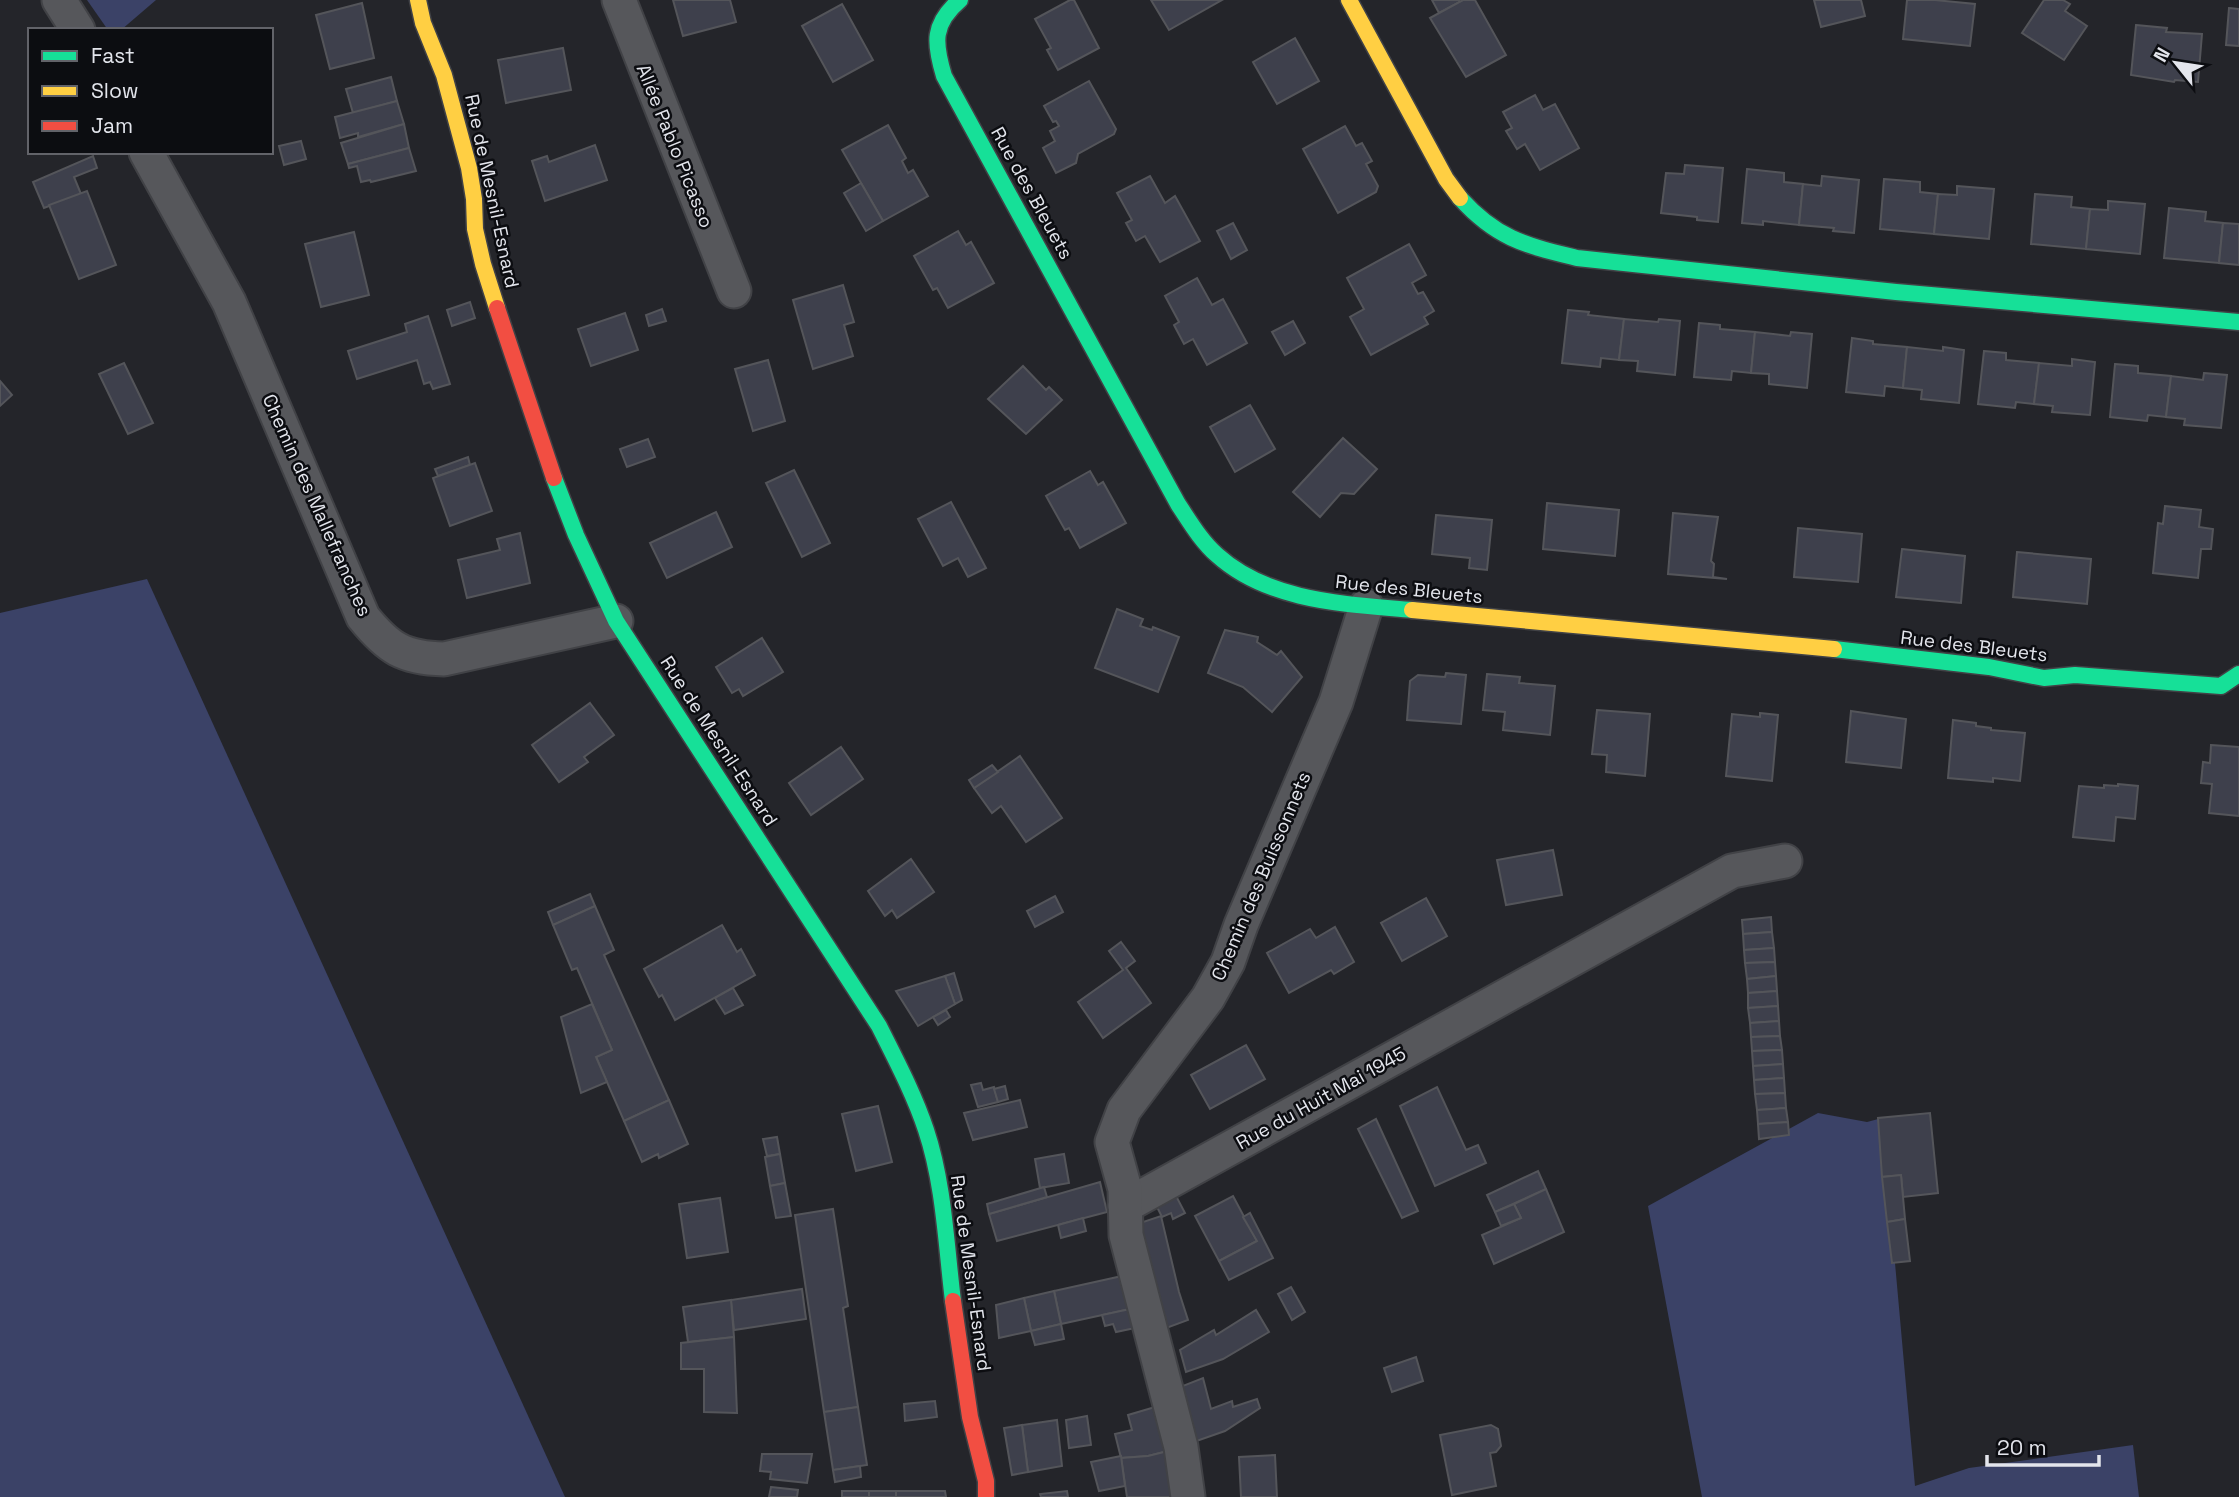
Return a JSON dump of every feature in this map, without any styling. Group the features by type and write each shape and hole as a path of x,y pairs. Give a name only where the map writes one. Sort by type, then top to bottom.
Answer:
{"street":[{"path":"60,0 77,28"},
{"name":"Rue de Mesnil-Esnard","path":"418,0 423,23 444,75 469,168 475,229 483,264 564,507 587,566 615,621 879,1027 926,1130 937,1174 958,1338 970,1417 986,1481 986,1497"},
{"name":"Allée Pablo Picasso","path":"619,0 734,291"},
{"name":"Rue des Bleuets","path":"960,0 949,8 936,36 936,54 944,76 1178,504 1198,534 1219,558 1249,578 1282,591 1317,600 1366,607 1813,647 1989,667 2021,676 2044,678 2075,675 2221,686 2239,674"},
{"path":"1349,0 1446,179 1478,218 1499,233 1526,245 1591,259 1896,292 2239,322"},
{"name":"Chemin des Mallefranches","path":"147,154 229,302 363,617 381,639 398,650 423,659 444,659 615,621"},
{"name":"Chemin des Buissonnets","path":"1125,1206 1125,1189 1112,1142 1124,1110 1208,998 1227,962 1336,702 1366,607"},
{"name":"Rue du Huit Mai 1945","path":"1125,1206 1732,871 1785,861"},
{"path":"1125,1206 1126,1235 1181,1447 1188,1497"}],"shaded area":[{"path":"87,0 156,0 123,28 107,28"},
{"path":"147,579 565,1497 0,1497 0,613"},
{"path":"1818,1113 1867,1122 1882,1118 1915,1486 1969,1468 2133,1445 2139,1497 1702,1497 1648,1206"}],"building":[{"path":"673,0 730,0 736,22 683,36"},
{"path":"1074,0 1099,48 1058,70 1047,50 1051,48 1035,19"},
{"path":"1151,0 1222,0 1169,30"},
{"path":"1432,0 1459,0 1460,2 1439,13"},
{"path":"1463,0 1475,0 1506,55 1466,77 1430,18"},
{"path":"1814,0 1861,0 1865,16 1821,27"},
{"path":"1907,0 1975,4 1970,46 1903,39"},
{"path":"2044,0 2063,0 2070,4 2065,11 2087,26 2064,60 2022,33"},
{"path":"362,3 374,58 330,69 316,15"},
{"path":"842,4 873,60 833,82 802,26"},
{"path":"2229,8 2239,9 2239,46 2226,45"},
{"path":"2136,25 2167,28 2166,32 2202,34 2198,82 2174,82 2131,75"},
{"path":"1295,38 1319,81 1277,104 1253,62"},
{"path":"563,48 571,90 506,103 498,60"},
{"path":"391,77 397,101 353,113 346,89"},
{"path":"1089,81 1116,129 1114,134 1078,154 1076,163 1056,173 1043,148 1055,141 1050,131 1059,126 1056,121 1053,122 1044,106"},
{"path":"1535,95 1543,110 1555,104 1579,148 1540,170 1525,144 1517,149 1506,131 1512,128 1503,112"},
{"path":"397,101 404,124 358,137 358,133 340,138 335,117"},
{"path":"404,124 409,148 348,164 341,143"},
{"path":"888,125 906,158 902,161 908,173 913,170 928,196 883,221 842,150"},
{"path":"1345,126 1356,146 1362,143 1372,161 1366,164 1378,186 1376,192 1338,213 1303,149"},
{"path":"301,141 306,159 284,165 279,146"},
{"path":"595,145 607,180 545,201 532,161 547,156 549,162"},
{"path":"409,148 416,171 361,182 357,166 349,168 348,164"},
{"path":"93,156 97,168 74,177 81,194 44,208 33,182"},
{"path":"1685,165 1723,168 1718,222 1661,213 1666,173 1684,174"},
{"path":"1747,169 1784,173 1784,182 1803,184 1799,225 1763,221 1763,225 1742,223"},
{"path":"1150,176 1165,203 1175,196 1200,241 1160,262 1145,236 1136,241 1126,223 1132,220 1117,193"},
{"path":"1822,176 1859,180 1854,233 1799,225 1803,184 1821,186"},
{"path":"1884,179 1920,182 1920,192 1938,194 1934,234 1880,229"},
{"path":"861,183 883,221 866,231 844,193"},
{"path":"1957,186 1994,189 1989,239 1934,234 1938,194 1957,195"},
{"path":"87,191 116,265 79,279 49,205"},
{"path":"2035,194 2072,197 2071,207 2090,209 2086,249 2031,244"},
{"path":"2108,201 2145,204 2140,254 2086,249 2090,209 2108,210"},
{"path":"2169,208 2206,212 2205,221 2223,223 2219,263 2164,258"},
{"path":"1233,223 1247,250 1231,259 1217,231"},
{"path":"2223,223 2239,224 2239,265 2219,263"},
{"path":"958,231 966,245 971,242 994,283 948,308 937,288 933,290 914,256"},
{"path":"354,232 369,295 321,307 305,244"},
{"path":"1409,244 1426,275 1412,283 1418,294 1423,292 1434,311 1424,317 1428,324 1371,355 1350,317 1364,309 1347,278"},
{"path":"1197,278 1212,305 1223,299 1247,343 1207,365 1193,339 1184,344 1174,325 1179,322 1165,296"},
{"path":"843,285 854,322 844,325 853,356 813,369 793,300"},
{"path":"470,302 475,318 452,326 447,310"},
{"path":"662,309 666,321 649,326 646,315"},
{"path":"1568,310 1624,319 1619,360 1601,358 1600,367 1562,363"},
{"path":"625,313 638,350 591,366 578,329"},
{"path":"428,316 450,384 433,389 430,382 424,384 417,360 357,379 348,351 407,332 405,324"},
{"path":"1624,319 1680,321 1675,375 1637,371 1638,361 1619,360"},
{"path":"1293,321 1305,343 1285,355 1272,332"},
{"path":"1699,323 1720,325 1720,329 1755,332 1751,373 1732,371 1731,380 1694,377"},
{"path":"1755,332 1790,336 1791,332 1812,334 1807,388 1769,384 1769,374 1751,373"},
{"path":"1852,338 1873,341 1873,344 1907,347 1903,388 1885,386 1884,396 1846,392"},
{"path":"1907,347 1943,351 1943,347 1964,350 1959,403 1921,399 1922,390 1903,388"},
{"path":"1984,351 2006,353 2006,360 2039,363 2034,404 2016,402 2015,408 1978,404"},
{"path":"2072,359 2095,362 2090,415 2052,412 2053,406 2034,404 2039,363 2072,366"},
{"path":"768,360 785,421 753,431 735,369"},
{"path":"124,363 153,423 128,434 99,374"},
{"path":"2115,364 2138,366 2138,373 2171,376 2166,417 2148,415 2147,421 2110,417"},
{"path":"1023,366 1046,390 1049,387 1062,400 1026,434 988,399"},
{"path":"2204,373 2227,375 2221,428 2184,425 2185,419 2166,417 2171,376 2203,380"},
{"path":"0,381 12,395 0,406"},
{"path":"1250,405 1275,449 1235,472 1210,427"},
{"path":"1343,438 1377,469 1354,494 1341,493 1320,517 1293,492"},
{"path":"648,439 655,457 627,467 620,449"},
{"path":"468,457 470,465 438,476 435,469"},
{"path":"475,463 492,511 450,526 433,478"},
{"path":"794,470 830,543 802,557 766,483"},
{"path":"1090,471 1098,485 1103,482 1126,523 1080,548 1069,528 1065,530 1046,496"},
{"path":"951,502 986,568 968,577 958,558 943,566 918,519"},
{"path":"1547,503 1619,510 1615,556 1543,549"},
{"path":"2165,506 2201,510 2199,527 2213,529 2211,549 2201,549 2198,578 2153,573 2158,523 2163,524"},
{"path":"716,512 732,547 667,578 650,543"},
{"path":"1673,513 1718,517 1711,561 1714,564 1713,577 1727,579 1668,574"},
{"path":"1436,515 1492,520 1487,570 1469,568 1470,558 1432,554"},
{"path":"1798,528 1862,534 1858,582 1794,577"},
{"path":"520,533 530,583 467,598 458,560 500,550 497,539"},
{"path":"1902,549 1965,556 1961,603 1896,597"},
{"path":"2017,552 2091,559 2087,604 2013,597"},
{"path":"1117,609 1143,619 1140,626 1152,630 1153,627 1179,637 1158,692 1095,668"},
{"path":"1225,630 1258,637 1257,642 1277,655 1281,651 1302,677 1272,712 1243,687 1208,673"},
{"path":"762,638 783,672 743,696 739,689 732,693 716,667"},
{"path":"1446,673 1466,675 1461,724 1407,720 1410,681 1418,675 1445,677"},
{"path":"1487,674 1520,677 1519,683 1555,686 1550,735 1503,730 1505,712 1483,710"},
{"path":"590,703 614,735 584,757 588,762 559,782 532,745"},
{"path":"1597,710 1650,714 1645,776 1606,772 1607,755 1592,754"},
{"path":"1851,711 1906,719 1901,768 1846,762"},
{"path":"1760,713 1778,715 1772,781 1726,776 1732,714 1760,717"},
{"path":"1953,720 1976,723 1976,726 1991,730 2025,733 2020,781 1993,778 1993,782 1948,778"},
{"path":"2211,745 2239,747 2239,816 2209,813 2212,784 2201,783 2203,762 2210,763"},
{"path":"841,747 863,779 811,815 789,783"},
{"path":"1020,756 1062,818 1026,842 1001,806 992,813 974,788"},
{"path":"992,765 998,772 974,788 969,780"},
{"path":"2104,785 2138,786 2135,819 2116,817 2114,841 2073,837 2079,786 2104,788"},
{"path":"1553,850 1562,895 1506,905 1497,860"},
{"path":"911,859 934,892 897,918 892,910 885,916 868,891"},
{"path":"590,894 595,906 553,925 548,912"},
{"path":"1055,896 1063,912 1035,927 1027,911"},
{"path":"1426,898 1447,936 1402,961 1381,923"},
{"path":"595,906 614,950 604,955 669,1100 624,1121 596,1057 612,1050 577,968 572,970 553,925"},
{"path":"1771,917 1772,932 1743,934 1742,920"},
{"path":"722,925 737,952 741,949 755,975 675,1020 644,969"},
{"path":"1335,927 1354,962 1334,974 1331,970 1289,993 1267,953 1310,929 1316,938"},
{"path":"1772,932 1774,948 1744,950 1743,934"},
{"path":"1121,942 1135,961 1126,968 1151,1003 1103,1038 1078,1002 1123,970 1109,951"},
{"path":"1774,948 1775,962 1745,963 1744,950"},
{"path":"1775,962 1776,976 1747,979 1745,963"},
{"path":"954,973 962,1000 955,1004 945,976"},
{"path":"945,976 955,1004 918,1026 896,991"},
{"path":"1776,976 1777,991 1748,993 1747,979"},
{"path":"733,988 743,1005 725,1014 715,998"},
{"path":"1777,991 1778,1006 1748,1008 1748,993"},
{"path":"592,1004 612,1050 596,1057 607,1082 581,1093 561,1017"},
{"path":"1778,1006 1779,1021 1750,1023 1748,1008"},
{"path":"946,1010 950,1017 938,1025 933,1017"},
{"path":"1779,1021 1780,1036 1751,1037 1750,1023"},
{"path":"1780,1036 1782,1050 1752,1051 1751,1037"},
{"path":"1246,1045 1265,1079 1210,1109 1191,1075"},
{"path":"1782,1050 1783,1064 1753,1066 1752,1051"},
{"path":"1783,1064 1784,1078 1754,1080 1753,1066"},
{"path":"1784,1078 1785,1093 1755,1094 1754,1080"},
{"path":"981,1083 983,1090 994,1087 998,1102 978,1107 971,1085"},
{"path":"1005,1086 1008,1099 998,1102 994,1089"},
{"path":"1437,1087 1466,1150 1478,1145 1486,1163 1435,1186 1400,1106"},
{"path":"1785,1093 1786,1108 1757,1110 1755,1094"},
{"path":"669,1100 688,1144 659,1158 658,1154 642,1162 624,1121"},
{"path":"1020,1100 1027,1127 973,1140 964,1113"},
{"path":"878,1106 892,1162 856,1171 842,1114"},
{"path":"1786,1108 1788,1122 1758,1124 1757,1110"},
{"path":"1930,1113 1938,1193 1903,1197 1901,1175 1882,1177 1878,1118"},
{"path":"1376,1119 1418,1211 1402,1218 1358,1129"},
{"path":"1788,1122 1789,1135 1759,1139 1758,1124"},
{"path":"777,1137 780,1154 767,1156 763,1139"},
{"path":"780,1154 785,1183 770,1186 765,1157"},
{"path":"1064,1154 1069,1183 1040,1188 1035,1159"},
{"path":"1538,1171 1546,1189 1495,1212 1487,1195"},
{"path":"1901,1175 1905,1219 1887,1222 1882,1177"},
{"path":"1100,1182 1107,1212 997,1241 989,1214"},
{"path":"785,1183 791,1216 776,1218 770,1186"},
{"path":"1044,1187 1047,1197 989,1214 987,1204"},
{"path":"1546,1189 1564,1232 1494,1264 1482,1235 1521,1218 1514,1204"},
{"path":"1175,1194 1185,1213 1173,1219 1171,1213 1162,1217 1155,1203"},
{"path":"1233,1196 1257,1241 1219,1261 1195,1216"},
{"path":"720,1198 728,1252 687,1258 679,1204"},
{"path":"1514,1204 1521,1218 1501,1226 1495,1212"},
{"path":"833,1209 848,1306 843,1308 858,1407 824,1412 795,1215"},
{"path":"1250,1213 1273,1258 1229,1280 1219,1261 1257,1241 1243,1217"},
{"path":"1161,1216 1188,1320 1161,1330 1139,1229 1143,1222"},
{"path":"1083,1218 1086,1231 1061,1238 1058,1225"},
{"path":"1905,1219 1910,1261 1892,1263 1887,1222"},
{"path":"1122,1276 1130,1309 1061,1324 1054,1291"},
{"path":"1291,1287 1305,1312 1292,1320 1278,1294"},
{"path":"802,1289 806,1319 734,1330 731,1300"},
{"path":"1054,1291 1061,1324 1031,1331 1024,1298"},
{"path":"1024,1298 1031,1331 999,1338 996,1305"},
{"path":"731,1300 734,1337 688,1342 683,1307"},
{"path":"1130,1309 1135,1328 1116,1332 1113,1324 1105,1326 1102,1315"},
{"path":"1256,1310 1269,1332 1223,1359 1186,1372 1180,1350 1214,1330 1216,1335"},
{"path":"1061,1324 1064,1339 1035,1345 1031,1331"},
{"path":"734,1337 737,1413 704,1412 704,1369 681,1369 681,1343"},
{"path":"1416,1357 1423,1381 1392,1392 1384,1368"},
{"path":"1203,1378 1211,1409 1232,1401 1233,1407 1257,1399 1260,1408 1225,1431 1188,1444 1175,1389"},
{"path":"935,1401 937,1417 905,1421 904,1404"},
{"path":"858,1407 867,1465 833,1470 824,1412"},
{"path":"1155,1407 1168,1451 1121,1458 1115,1434 1132,1430 1128,1415"},
{"path":"1087,1416 1091,1445 1069,1448 1066,1420"},
{"path":"1057,1420 1062,1466 1028,1472 1022,1425"},
{"path":"1022,1425 1028,1472 1012,1475 1004,1428"},
{"path":"1491,1425 1498,1429 1501,1446 1496,1452 1490,1453 1496,1486 1452,1495 1440,1435"},
{"path":"1168,1451 1177,1497 1127,1497 1121,1458"},
{"path":"762,1454 812,1454 807,1483 770,1479 771,1472 760,1471"},
{"path":"1275,1455 1277,1497 1241,1497 1239,1457"},
{"path":"1121,1456 1125,1486 1099,1491 1091,1462"},
{"path":"860,1466 861,1477 835,1482 833,1470"},
{"path":"771,1487 798,1490 797,1497 769,1497"},
{"path":"842,1491 869,1491 869,1497 842,1497"},
{"path":"869,1491 896,1491 896,1497 869,1497"},
{"path":"896,1491 945,1491 946,1497 896,1497"},
{"path":"1067,1491 1068,1497 1041,1497 1040,1494"}],"traffic: fast":[{"path":"960,0 944,17 938,35 938,54 944,76 1178,504 1196,531 1217,555 1260,583 1309,598 1412,610"},
{"path":"1460,198 1500,232 1527,244 1577,258 1896,292 2239,322"},
{"path":"554,478 576,535 616,621 879,1026 898,1064 921,1117 937,1171 953,1301"},
{"path":"1834,649 1989,667 2044,678 2075,675 2221,686 2239,674"}],"traffic: slow":[{"path":"418,0 423,23 444,75 469,168 475,229 497,308"},
{"path":"1349,0 1446,179 1460,198"},
{"path":"1412,610 1834,649"}],"traffic: jam":[{"path":"497,308 554,478"},
{"path":"953,1301 970,1417 986,1481 986,1497"}]}
